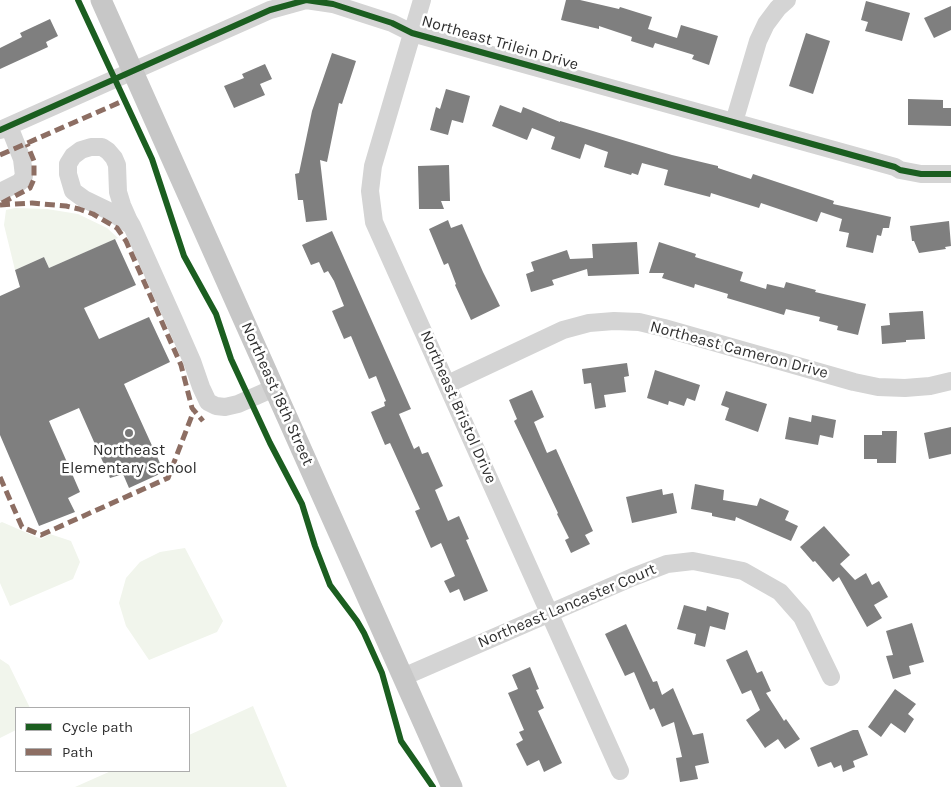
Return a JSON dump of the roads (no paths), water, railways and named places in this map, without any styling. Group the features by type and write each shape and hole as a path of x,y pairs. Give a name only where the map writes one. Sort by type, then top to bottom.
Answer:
{"main road":[{"name":"Northeast 18th Street","path":"101,0 452,787"}],"street":[{"name":"Northeast Trilein Drive","path":"4,128 270,10 306,0 333,4 392,23 412,33 895,167 900,170 921,174 951,174"},
{"name":"Northeast Bristol Drive","path":"422,0 373,166 370,191 374,222 620,771"},
{"path":"734,122 758,41 766,24 778,8 787,0"},
{"path":"0,192 20,182 24,176 22,159 4,128"},
{"path":"132,226 73,191 68,174 68,164 73,156 81,150 102,147 114,158 117,165 118,192 208,402 216,406 225,407 238,404 274,388"},
{"name":"Northeast Cameron Drive","path":"448,384 563,330 589,323 614,321 640,322 878,387 905,388 930,386 951,381"},
{"name":"Northeast Lancaster Court","path":"403,677 550,612 667,564 693,561 743,571 780,592 802,617 831,678"}],"place":[{"name":"Northeast Elementary School","path":"129,433"}]}
